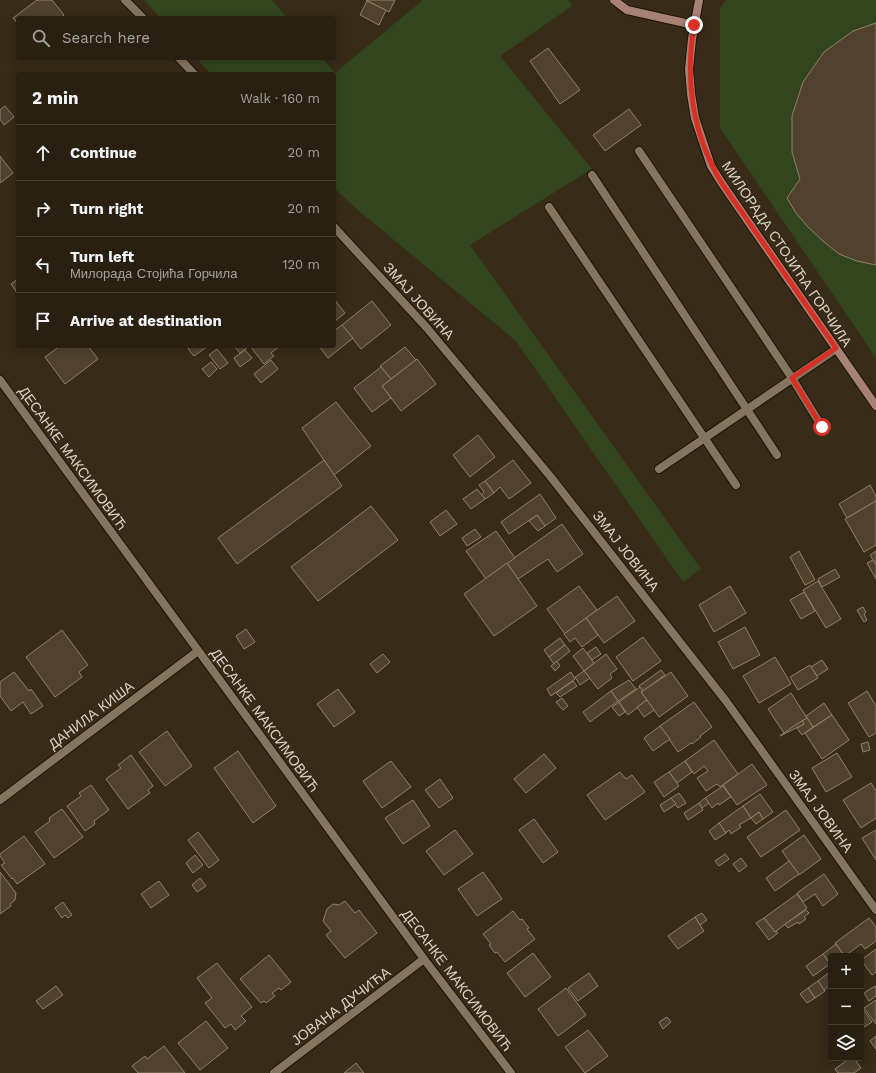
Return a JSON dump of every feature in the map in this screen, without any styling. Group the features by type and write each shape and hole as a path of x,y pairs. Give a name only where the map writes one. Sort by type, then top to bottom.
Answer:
{"street":[{"path":"125,0 141,16"},
{"path":"614,0 627,10 694,25"},
{"name":"МИЛОРАДА СТОЈИЋА ГОРЧИЛА","path":"699,0 694,25 689,68 695,118 711,166 876,406"},
{"path":"181,60 192,72"},
{"path":"639,151 792,378 822,427"},
{"path":"592,175 777,455"},
{"path":"549,208 736,485"},
{"name":"ЗМАЈ ЈОВИНА","path":"336,229 427,328 550,476 726,701 876,910"},
{"path":"659,469 836,348"},
{"name":"ДЕСАНКЕ МАКСИМОВИЋ","path":"0,380 424,959 511,1073"},
{"name":"ДАНИЛА КИША","path":"0,800 198,651"},
{"name":"ЈОВАНА ДУЧИЋА","path":"274,1073 424,959"}],"green space":[{"path":"144,0 272,0 285,16 158,16"},
{"path":"423,0 568,0 572,6 500,56 592,169 470,245 701,569 683,582 516,341 359,211 336,190 336,72"},
{"path":"726,0 876,0 876,358 720,128 720,8"},
{"path":"198,60 324,60 334,72 209,72"}],"building":[{"path":"37,0 52,0 64,15 16,16 16,22 13,18"},
{"path":"366,0 395,0 389,12"},
{"path":"367,1 386,10 379,25 360,15"},
{"path":"876,23 876,265 857,261 839,254 808,227 796,213 787,198 800,179 792,152 792,116 803,82 824,52 853,31"},
{"path":"548,48 580,90 560,104 530,61"},
{"path":"5,106 14,117 4,125 0,119 0,110"},
{"path":"629,109 641,125 605,151 593,135"},
{"path":"0,156 13,173 0,183"},
{"path":"16,280 16,291 11,284"},
{"path":"372,301 391,325 361,349 342,325"},
{"path":"336,302 345,313 336,320"},
{"path":"342,325 353,338 328,358 320,348 336,348 336,330"},
{"path":"405,347 416,360 391,379 380,366"},
{"path":"57,348 90,348 98,359 65,384 45,357"},
{"path":"189,348 205,348 194,356 188,349"},
{"path":"236,348 247,348 240,353"},
{"path":"252,348 277,348 271,353 274,356 264,364"},
{"path":"217,349 228,363 220,369 209,355"},
{"path":"245,350 252,358 240,367 234,358"},
{"path":"417,359 436,384 401,411 382,386"},
{"path":"271,360 278,369 261,383 254,374"},
{"path":"211,362 217,369 209,377 202,369"},
{"path":"381,367 391,379 382,386 391,398 372,412 354,388"},
{"path":"336,402 371,446 334,475 302,428"},
{"path":"478,435 495,457 470,477 453,455"},
{"path":"324,460 342,486 237,564 218,538"},
{"path":"513,460 531,483 509,499 500,487 494,493 485,481"},
{"path":"485,481 494,493 485,499 481,495 484,492 479,485"},
{"path":"870,485 876,496 876,501 847,518 839,504"},
{"path":"477,489 485,499 471,509 463,499"},
{"path":"540,494 556,518 545,526 537,515 509,534 501,522"},
{"path":"876,501 876,545 864,552 845,519"},
{"path":"371,506 398,540 318,601 291,567"},
{"path":"446,510 457,524 440,536 430,522"},
{"path":"537,515 545,526 538,531 529,521"},
{"path":"562,524 583,554 557,572 548,559 518,579 507,563"},
{"path":"475,529 481,537 467,546 462,538"},
{"path":"496,531 515,558 486,579 466,551"},
{"path":"799,551 815,580 805,585 790,557"},
{"path":"876,551 876,565 870,555"},
{"path":"873,560 876,565 876,579 867,563"},
{"path":"507,563 537,606 494,636 464,594"},
{"path":"835,569 840,577 822,587 818,579"},
{"path":"818,581 841,619 826,628 803,590"},
{"path":"579,586 597,610 565,634 547,609"},
{"path":"730,586 746,613 714,632 699,605"},
{"path":"804,592 815,611 801,619 790,600"},
{"path":"617,596 635,621 604,643 586,618"},
{"path":"863,607 866,612 864,614 867,620 864,622 857,610"},
{"path":"586,618 598,635 582,647 575,638 570,642 564,634"},
{"path":"745,627 760,655 733,669 718,642"},
{"path":"246,629 255,642 244,649 236,636"},
{"path":"62,630 88,665 79,672 82,677 55,697 26,657"},
{"path":"643,637 661,661 633,681 616,657"},
{"path":"560,638 565,645 549,657 544,650"},
{"path":"565,645 570,651 554,664 549,657"},
{"path":"596,647 601,654 592,660 587,653"},
{"path":"583,648 594,663 584,671 573,656"},
{"path":"383,654 390,662 377,673 370,664"},
{"path":"606,654 617,669 610,674 612,678 598,689 584,671"},
{"path":"775,657 791,684 759,703 743,676"},
{"path":"822,660 828,669 817,676 811,667"},
{"path":"557,661 560,666 555,671 551,666"},
{"path":"810,665 818,678 798,690 790,677"},
{"path":"661,670 665,675 643,691 639,686"},
{"path":"584,671 590,678 580,685 575,677"},
{"path":"14,672 29,691 31,689 43,706 31,714 23,702 11,711 0,696 0,682"},
{"path":"571,672 575,679 551,696 547,689"},
{"path":"671,672 688,696 659,717 641,692"},
{"path":"629,680 636,689 618,701 611,691"},
{"path":"573,681 577,686 560,697 556,693"},
{"path":"640,687 643,691 641,692 647,700 628,715 619,702"},
{"path":"338,689 355,712 334,727 317,704"},
{"path":"611,691 618,701 590,722 583,712"},
{"path":"867,691 876,706 876,733 869,737 848,703"},
{"path":"791,693 807,718 784,733 768,709"},
{"path":"562,698 568,706 563,710 556,702"},
{"path":"647,700 654,710 644,717 637,707"},
{"path":"619,702 625,712 619,716 612,707"},
{"path":"694,702 712,727 692,744 691,743 678,752 660,726"},
{"path":"824,703 832,715 813,727 806,716"},
{"path":"832,715 849,740 822,759 805,733"},
{"path":"807,718 813,727 802,735 797,728 804,724 802,721"},
{"path":"802,721 804,724 780,736 791,728"},
{"path":"660,726 670,739 653,751 644,738"},
{"path":"167,731 192,766 165,786 139,752"},
{"path":"714,740 738,774 720,787 717,784 706,791 697,778 708,771 704,766 694,774 685,761"},
{"path":"868,742 870,750 863,752 861,744"},
{"path":"238,751 276,806 253,823 214,768"},
{"path":"837,753 852,777 826,792 812,768"},
{"path":"544,754 556,768 526,793 514,779"},
{"path":"131,755 153,786 148,790 150,793 128,809 106,779 121,768 118,765"},
{"path":"391,761 411,787 382,808 363,781"},
{"path":"685,761 692,772 677,783 669,772"},
{"path":"752,764 767,785 737,805 723,785"},
{"path":"620,772 626,779 632,775 645,792 605,820 587,795"},
{"path":"669,772 679,786 664,797 654,782"},
{"path":"440,779 453,798 439,808 425,790"},
{"path":"871,783 876,791 876,818 861,828 843,800"},
{"path":"91,785 109,810 94,821 95,824 85,831 67,806 81,796 79,793"},
{"path":"723,786 731,797 719,805 718,803 712,808 705,798"},
{"path":"679,793 686,803 678,808 671,798"},
{"path":"760,794 773,812 763,819 759,812 751,818 743,806"},
{"path":"671,798 676,804 664,812 660,805"},
{"path":"705,798 709,803 702,808 699,803"},
{"path":"413,800 430,826 403,844 385,818"},
{"path":"699,803 703,810 688,820 684,813"},
{"path":"743,806 751,818 739,825 741,827 731,834 729,830 726,833 719,823"},
{"path":"62,809 83,837 54,858 35,832 50,821 49,818"},
{"path":"786,810 800,830 761,857 747,837"},
{"path":"759,812 763,819 756,824 751,818"},
{"path":"534,819 558,852 543,863 519,830"},
{"path":"719,823 726,833 715,840 709,831"},
{"path":"455,830 473,854 444,875 426,851"},
{"path":"876,830 876,860 862,838"},
{"path":"198,832 219,860 209,868 188,840"},
{"path":"804,835 821,859 799,875 782,851"},
{"path":"24,836 45,864 17,884 1,865 5,863 0,854"},
{"path":"725,854 729,859 719,866 715,861"},
{"path":"195,855 203,865 193,873 186,863"},
{"path":"741,858 747,866 739,872 733,864"},
{"path":"789,861 799,874 775,891 766,878"},
{"path":"0,872 16,893 15,900 10,904 11,906 0,914"},
{"path":"483,872 502,899 477,916 458,889"},
{"path":"824,874 838,894 823,906 815,894 803,902 797,893"},
{"path":"200,878 206,886 197,892 192,885"},
{"path":"159,881 169,895 151,908 141,894"},
{"path":"797,894 807,908 775,932 764,918"},
{"path":"345,901 355,913 359,910 377,933 345,958 326,935 331,931 323,921 327,909 333,904 339,905"},
{"path":"63,902 72,915 68,918 65,915 62,918 55,908"},
{"path":"806,910 809,913 804,917 806,919 799,924 798,922 788,928 785,924"},
{"path":"513,911 520,920 522,919 529,928 527,929 535,939 505,962 497,952 495,953 489,945 491,944 483,934"},
{"path":"702,913 707,920 700,925 695,917"},
{"path":"695,917 704,931 678,949 668,936"},
{"path":"764,918 775,932 776,931 778,933 769,940 756,923"},
{"path":"869,918 876,927 876,941 865,949 861,944 849,953 843,953 835,943"},
{"path":"836,944 842,953 828,953 828,961 823,954"},
{"path":"876,949 876,972 872,975 864,964 864,958"},
{"path":"533,953 551,977 525,997 507,973"},
{"path":"823,954 828,961 828,965 813,976 806,966"},
{"path":"269,955 291,982 281,990 279,988 272,993 275,996 266,1003 264,1001 261,1003 240,979"},
{"path":"217,963 252,1007 241,1016 246,1021 235,1030 231,1024 225,1028 205,1003 212,998 197,978"},
{"path":"589,973 598,986 578,1001 568,988"},
{"path":"828,973 828,987 824,990 818,981"},
{"path":"818,981 825,991 815,998 808,988"},
{"path":"56,986 63,995 43,1009 36,1001"},
{"path":"875,986 876,987 876,996 869,1001 864,993"},
{"path":"566,988 586,1015 558,1036 538,1009"},
{"path":"808,988 815,998 807,1003 800,994"},
{"path":"876,1000 876,1024 864,1008"},
{"path":"864,1010 872,1022 864,1027"},
{"path":"667,1017 671,1022 663,1029 659,1022"},
{"path":"206,1021 228,1048 200,1070 178,1043"},
{"path":"588,1030 608,1056 585,1073 565,1047"},
{"path":"876,1036 876,1049 870,1041"},
{"path":"164,1046 185,1073 138,1073 132,1066 145,1056 147,1059"},
{"path":"846,1061 856,1061 861,1068 854,1073 838,1073 835,1069"},
{"path":"356,1063 364,1073 344,1073"}],"route":[{"path":"694,25 689,68 691,94 695,118 711,166 836,348 792,378 822,427"}]}
